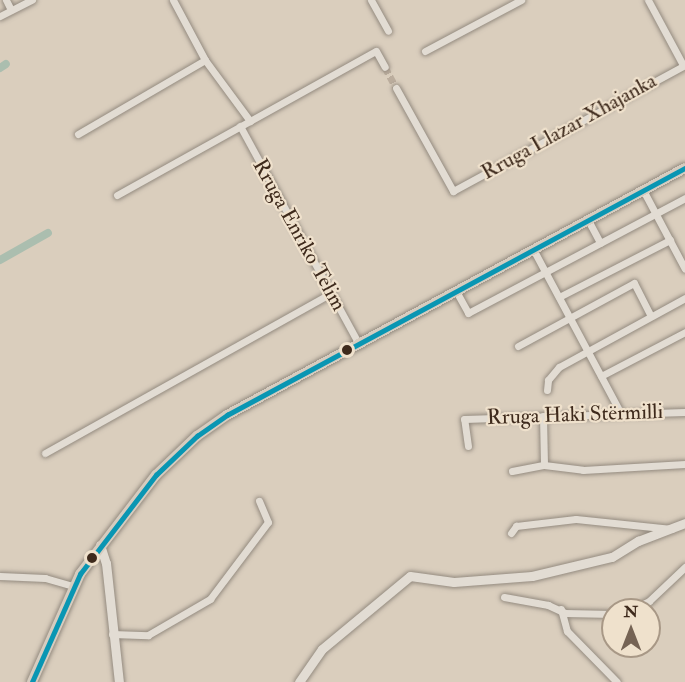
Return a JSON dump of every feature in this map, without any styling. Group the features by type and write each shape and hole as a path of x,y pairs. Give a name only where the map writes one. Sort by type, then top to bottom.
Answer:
{"main road":[{"path":"32,682 73,586 100,545 156,475 197,436 227,415 685,168"}],"street":[{"path":"6,0 11,10"},
{"path":"0,16 32,0"},
{"path":"173,0 205,60 250,121"},
{"path":"371,0 388,31"},
{"path":"425,51 520,0"},
{"path":"648,0 684,65"},
{"path":"117,195 376,51 385,67"},
{"path":"78,134 205,60"},
{"name":"Rruga Llazar Xhajanka","path":"396,88 453,191 684,65"},
{"name":"Rruga Enriko Telim","path":"240,126 358,344"},
{"path":"643,190 685,269"},
{"path":"456,291 468,313 685,198"},
{"path":"588,220 600,243"},
{"path":"559,297 670,240"},
{"path":"533,249 621,414"},
{"path":"518,346 634,283 651,316"},
{"path":"45,453 330,294"},
{"path":"547,390 554,371 587,350 685,298"},
{"path":"601,376 685,332"},
{"name":"Rruga Haki Stërmilli","path":"468,446 464,419 685,412"},
{"path":"543,416 544,465"},
{"path":"512,471 544,465 583,470 685,464"},
{"path":"112,634 148,635 210,599 268,522 259,501"},
{"path":"511,533 516,526 576,519 670,529"},
{"path":"299,682 321,649 410,576 454,582 532,576 612,557 632,544 685,523"},
{"path":"100,545 106,563 118,682"},
{"path":"652,598 685,567"},
{"path":"0,576 45,578 73,586"},
{"path":"504,597 561,609 565,613 601,614"},
{"path":"561,609 567,631 617,682"}],"waterway":[{"path":"0,68 6,64"},
{"path":"0,260 48,233"}],"tunnel":[{"path":"385,67 396,88"}],"transit line":[{"path":"32,682 80,574 156,475 197,436 227,415 685,168"}]}
